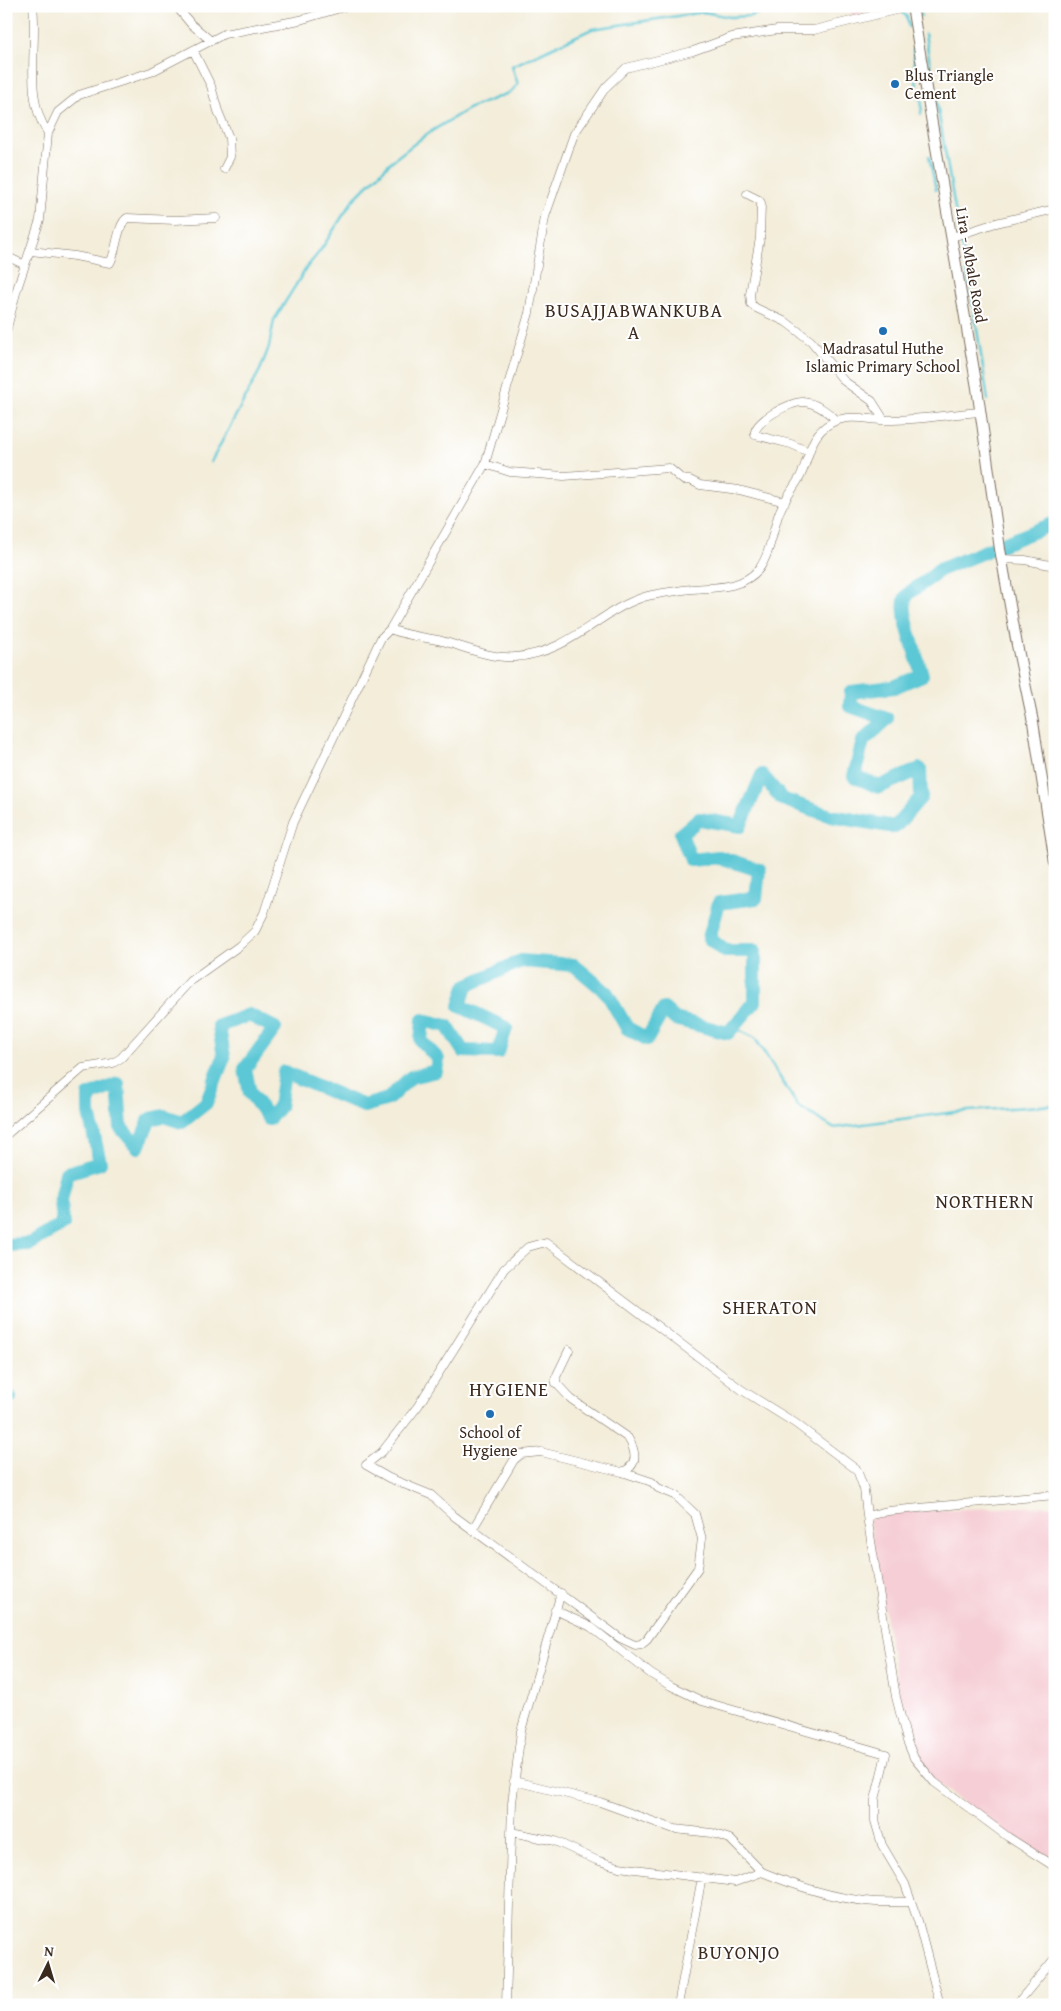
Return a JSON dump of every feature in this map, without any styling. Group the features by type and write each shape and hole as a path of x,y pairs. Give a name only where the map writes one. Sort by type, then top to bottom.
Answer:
{"main road":[{"name":"Lira - Mbale Road","path":"912,6 981,412 1001,554"},
{"path":"1001,554 1033,722 1055,863"}],"street":[{"path":"33,6 35,90 40,120 48,133"},
{"path":"176,6 191,24 210,40"},
{"path":"6,332 40,220 48,133 58,112 79,95 151,72 210,40 232,32 300,20 347,6"},
{"path":"6,1135 83,1068 113,1063 121,1058 190,981 239,946 256,931 264,913 293,822 377,645 390,629 485,464 529,313 545,217 574,134 606,87 626,68 693,51 732,37 777,30 814,30 912,6"},
{"path":"193,50 211,86 228,138 230,157 224,169"},
{"path":"747,194 760,200 761,203 760,238 750,294 751,304 786,322 811,340 844,381 872,401 884,420"},
{"path":"952,237 996,223 1055,209"},
{"path":"31,251 75,256 110,263 117,246 122,223 127,218 175,220 216,218"},
{"path":"6,256 25,265"},
{"path":"808,452 791,444 755,435 755,429 759,424 784,407 799,402 817,405 837,420"},
{"path":"390,629 405,635 440,641 501,657 529,655 570,640 627,604 645,597 691,589 719,588 745,580 762,565 785,502 802,473 808,452 818,434 837,420 868,417 884,420 981,412"},
{"path":"485,464 510,472 555,476 631,473 669,468 684,480 690,480 700,485 739,490 785,502"},
{"path":"1001,554 1055,566"},
{"path":"472,1530 514,1460 521,1454 541,1452 622,1472 652,1482 658,1488 675,1495 689,1507 698,1520 702,1532 702,1552 698,1568 646,1639 638,1645 620,1638 561,1593 472,1530 431,1495 389,1478 366,1465 382,1452 418,1406 504,1270 528,1247 538,1242 546,1242 742,1390 796,1423 857,1470 864,1489 896,1697 907,1741 914,1758 934,1782 1008,1837 1055,1868"},
{"path":"569,1350 556,1377 556,1383 571,1398 628,1438 633,1446 634,1460 632,1466 622,1472"},
{"path":"867,1516 888,1511 1055,1495"},
{"path":"506,2005 514,1781 521,1731 561,1593"},
{"path":"555,1610 586,1623 651,1674 702,1701 886,1754 875,1800 875,1821 882,1845 905,1884 918,1921 940,2005"},
{"path":"514,1781 600,1802 674,1829 712,1833 730,1839 762,1872 800,1887 865,1901 911,1902"},
{"path":"511,1832 555,1841 596,1860 619,1867 735,1882 762,1872"},
{"path":"678,2005 702,1877"},
{"path":"1016,2005 1055,1958"}],"shaded area":[{"path":"848,6 893,6 852,16"},
{"path":"1055,1506 1055,1861 1009,1837 936,1782 917,1759 900,1701 869,1519 901,1511"}],"waterway":[{"path":"211,462 260,370 269,347 274,320 307,267 320,251 353,200 392,161 427,134 468,109 511,92 518,84 512,66 592,29 704,12 730,17 750,16 779,6"},
{"path":"920,6 921,16"},
{"path":"902,12 907,17 909,27"},
{"path":"925,34 959,232"},
{"path":"913,48 917,88"},
{"path":"919,98 922,102 921,114"},
{"path":"929,156 936,190"},
{"path":"961,240 970,288"},
{"path":"971,292 973,306"},
{"path":"974,310 988,400"},
{"path":"6,1245 29,1244 63,1224 61,1201 67,1173 100,1163 89,1113 89,1096 118,1084 121,1128 138,1147 150,1119 164,1116 182,1122 206,1103 224,1057 219,1026 249,1015 275,1028 245,1069 250,1093 269,1119 279,1107 284,1072 364,1106 388,1099 411,1077 436,1071 438,1059 421,1041 423,1020 447,1026 463,1051 498,1052 506,1028 460,1006 466,986 521,961 574,965 607,993 627,1028 647,1039 664,1009 675,1019 728,1033 755,1002 755,951 725,951 709,938 719,903 756,898 759,870 719,857 691,860 681,834 699,819 740,826 762,775 782,799 831,816 895,827 921,797 920,769 879,787 854,776 863,741 887,719 850,706 851,692 894,687 922,675 905,613 906,597 912,590 939,570 1055,523"},
{"path":"733,1027 755,1038 798,1106 833,1128 955,1112 1055,1105"},
{"path":"6,1392 10,1398 6,1400"}],"place":[{"name":"Blus Triangle Cement","path":"895,84"},
{"name":"Madrasatul Huthe Islamic Primary School","path":"883,331"},
{"name":"School of Hygiene","path":"490,1414"}],"district":[{"name":"BUSAJJABWANKUBA A","path":"634,321"},
{"name":"NORTHERN","path":"985,1201"},
{"name":"SHERATON","path":"770,1307"},
{"name":"HYGIENE","path":"509,1389"},
{"name":"BUYONJO","path":"739,1952"}]}
